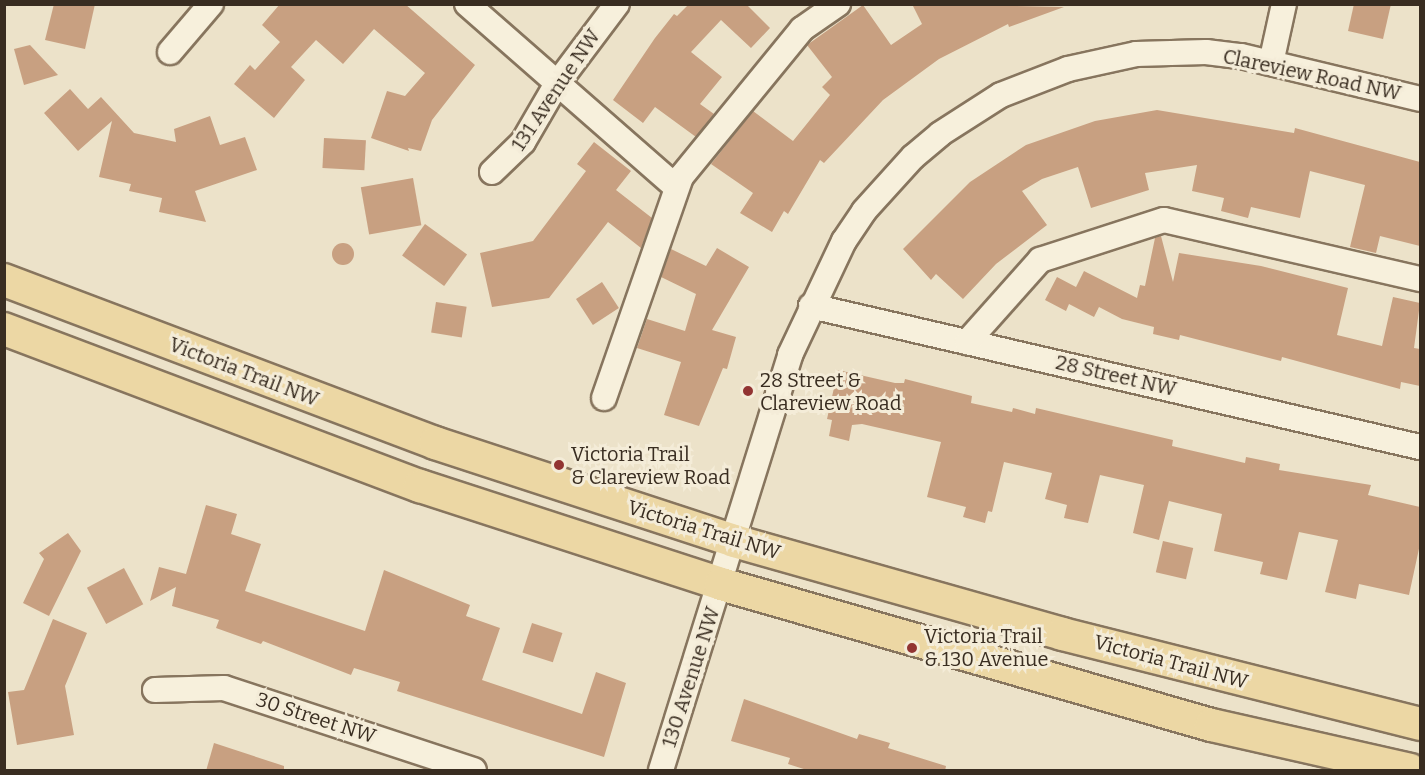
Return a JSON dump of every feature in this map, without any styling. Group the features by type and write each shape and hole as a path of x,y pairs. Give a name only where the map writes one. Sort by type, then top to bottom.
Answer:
{"main road":[{"name":"Victoria Trail NW","path":"4,280 435,443 734,541 1107,646 1420,724"},
{"path":"4,329 420,486 721,584 1211,725 1410,771"}],"street":[{"path":"170,52 211,4"},
{"path":"467,4 556,85 676,188"},
{"name":"131 Avenue NW","path":"492,172 523,142 556,85 616,4"},
{"path":"604,398 676,188 802,29 838,4"},
{"path":"1271,63 1284,4"},
{"name":"Clareview Road NW","path":"721,584 773,405 811,306 844,241 887,183 940,134 1001,95 1068,69 1136,54 1206,52 1271,63 1420,99"},
{"path":"967,342 1040,260 1164,220 1420,279"},
{"name":"28 Street NW","path":"811,306 1420,447"},
{"name":"130 Avenue NW","path":"661,771 721,584"},
{"name":"30 Street NW","path":"155,690 183,686 224,688 474,771"}],"building":[{"path":"54,4 95,4 85,49 45,40"},
{"path":"280,4 405,4 475,65 432,120 421,151 408,148 409,151 371,138 387,91 405,96 425,73 374,29 343,64 316,40 291,67 305,80 274,118 234,84 250,65 255,70 280,42 262,25"},
{"path":"689,4 746,4 770,28 751,48 721,20 691,52 722,77 700,104 714,114 696,137 655,107 643,123 613,100 674,14 677,16"},
{"path":"912,4 1064,7 1009,27 1008,24 939,59 883,100 824,163 820,160 788,214 784,211 772,232 740,213 753,193 711,164 753,111 793,141 830,95 822,87 832,77 807,45 863,5 891,45 922,24"},
{"path":"1354,4 1391,4 1383,39 1348,31"},
{"path":"30,45 58,75 24,85 14,49"},
{"path":"70,89 88,109 101,97 134,133 176,142 174,129 210,116 220,145 245,137 257,170 195,191 206,222 159,212 162,198 129,191 131,184 99,177 112,121 78,151 44,113"},
{"path":"1157,110 1294,133 1295,128 1420,162 1420,246 1380,236 1376,253 1350,247 1365,185 1310,171 1300,218 1251,207 1248,218 1221,211 1224,198 1192,191 1197,165 1145,173 1149,190 1091,208 1078,167 1042,179 1022,191 1047,225 996,264 963,299 936,274 931,280 903,249 970,182 1026,145 1095,121"},
{"path":"324,138 366,140 364,170 322,168"},
{"path":"594,142 631,171 616,190 652,218 641,248 608,222 549,298 492,307 480,253 533,241 586,171 577,164"},
{"path":"413,178 421,225 369,234 361,187"},
{"path":"425,224 467,255 444,286 402,256"},
{"path":"1161,236 1173,282 1179,253 1261,266 1348,288 1337,335 1382,346 1393,297 1420,303 1414,348 1420,349 1420,386 1401,382 1400,389 1282,357 1281,361 1180,335 1179,340 1153,334 1154,327 1122,319 1099,307 1094,317 1069,304 1066,311 1045,300 1057,277 1076,287 1084,271 1137,298 1140,285 1145,286 1155,238"},
{"path":"343,243 351,246 354,254 351,262 343,265 335,262 332,254 335,246"},
{"path":"717,248 749,267 712,330 736,337 727,369 723,368 699,426 664,415 681,362 637,348 647,319 685,331 696,294 661,277 671,249 706,266"},
{"path":"602,282 619,308 593,325 576,299"},
{"path":"436,302 467,307 462,337 431,333"},
{"path":"838,370 895,383 904,383 905,379 972,396 971,403 1012,412 1013,408 1035,414 1036,408 1173,440 1172,446 1245,463 1246,457 1280,464 1279,470 1371,485 1368,495 1420,507 1420,544 1409,595 1359,584 1356,599 1325,592 1338,540 1299,532 1287,580 1260,574 1263,562 1214,551 1222,514 1169,501 1159,540 1133,533 1144,485 1100,475 1088,523 1064,518 1067,505 1045,499 1052,473 1004,462 992,512 988,511 985,523 963,517 966,507 927,497 941,442 862,424 852,425 849,441 829,436 832,420 827,419"},
{"path":"206,505 237,514 231,534 261,544 245,591 365,631 384,570 470,605 466,616 500,628 482,680 582,714 596,672 626,683 604,757 397,691 400,682 354,668 351,675 263,641 261,644 216,628 219,620 172,606 176,587 150,601 159,567 186,574"},
{"path":"68,533 81,551 49,616 23,603 44,559 39,553"},
{"path":"1163,541 1193,548 1186,579 1156,572"},
{"path":"124,568 143,604 106,624 87,588"},
{"path":"53,619 87,633 65,686 74,735 17,745 8,692 24,690"},
{"path":"532,623 562,633 553,662 522,652"},
{"path":"744,699 857,739 859,734 890,743 888,748 946,766 945,771 810,771 788,764 790,758 731,741"},
{"path":"214,743 284,766 284,771 206,771"}],"place":[{"name":"28 Street & Clareview Road","path":"748,391"},
{"name":"Victoria Trail & Clareview Road","path":"559,465"},
{"name":"Victoria Trail & 130 Avenue","path":"912,648"}]}
